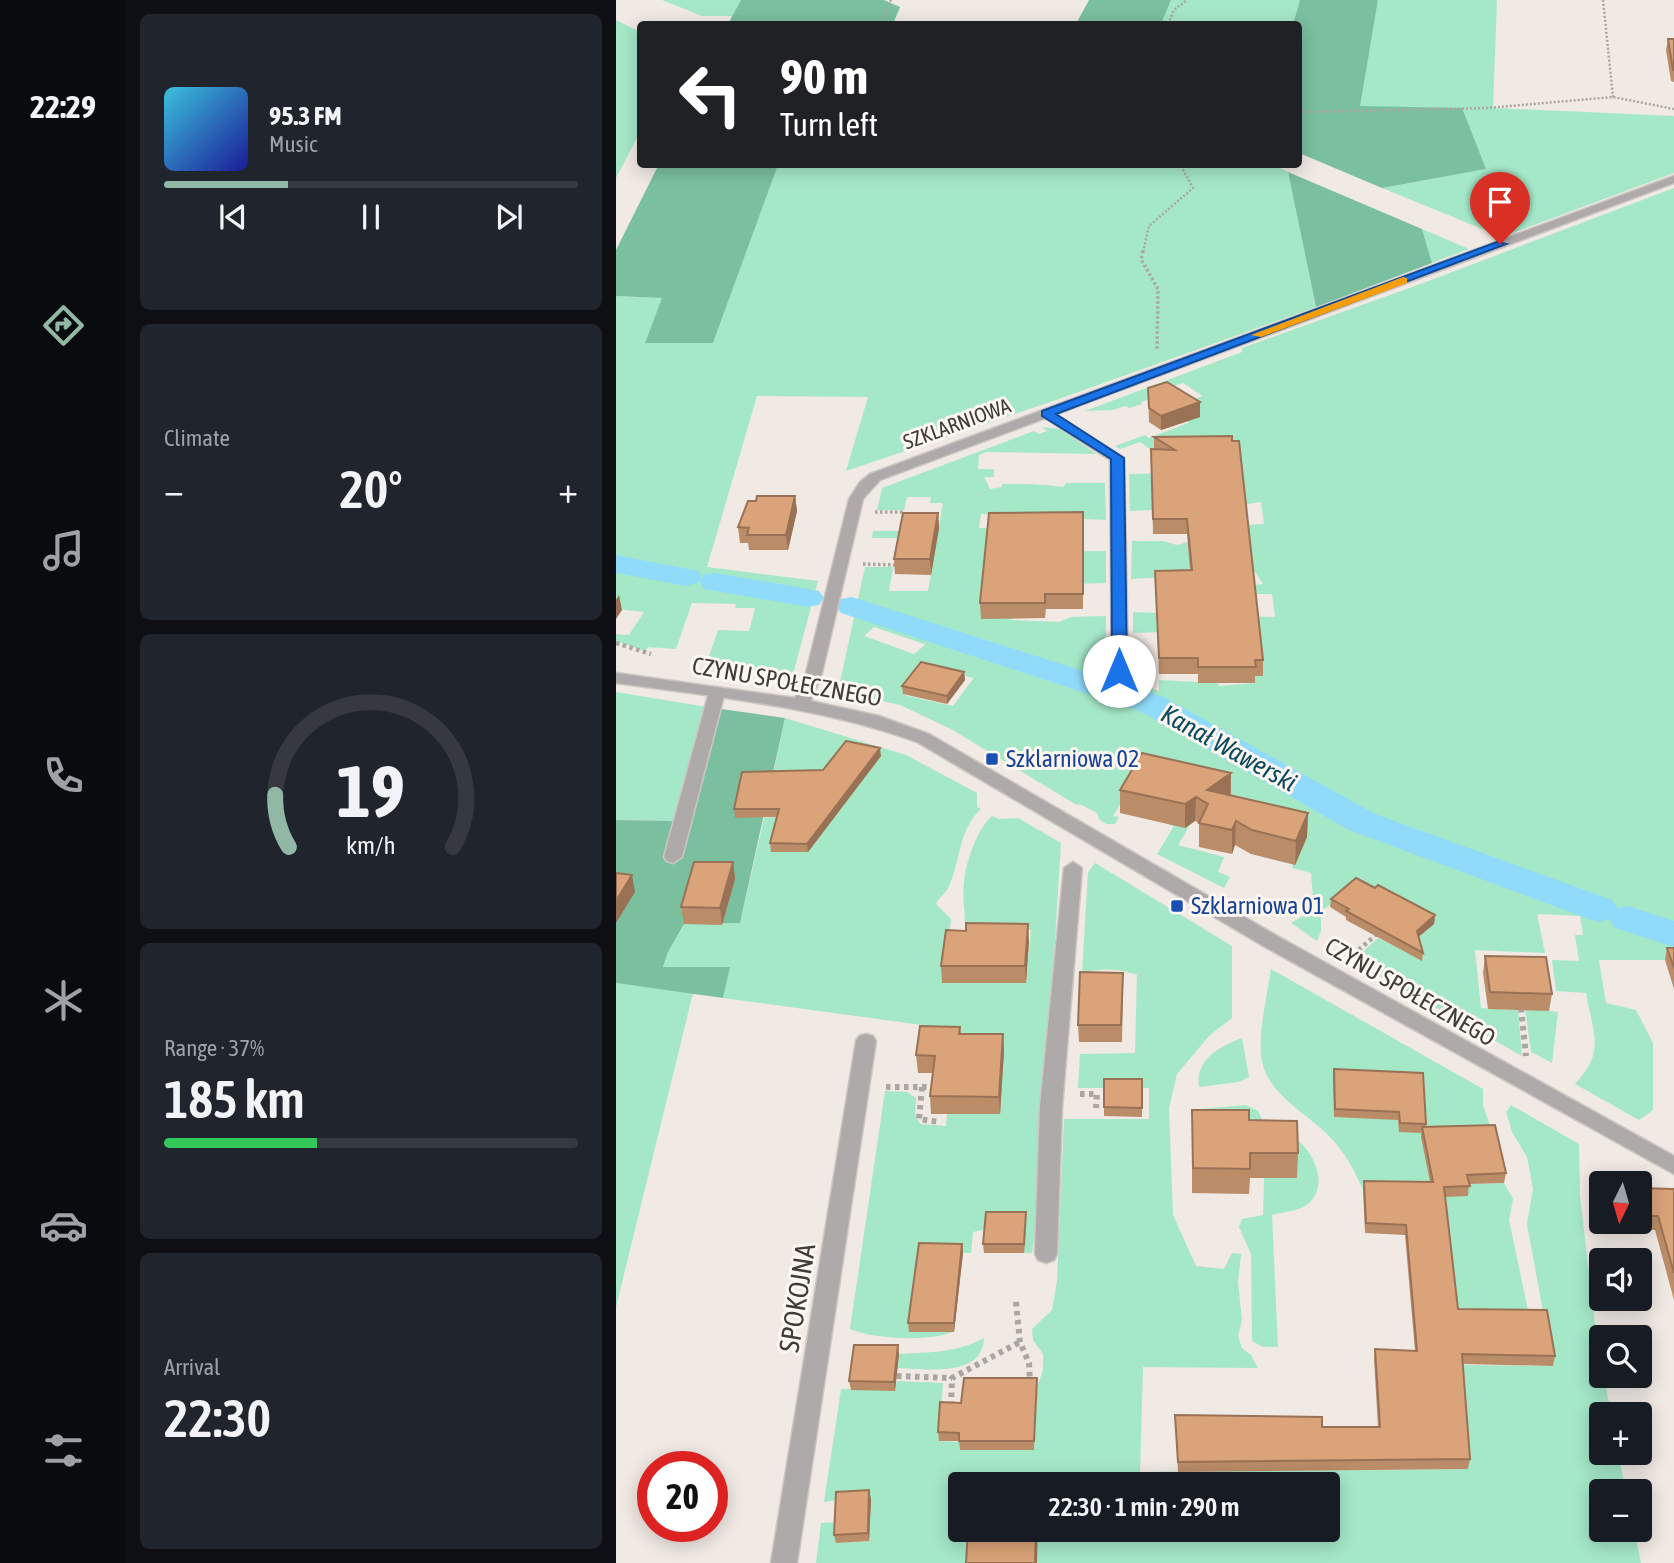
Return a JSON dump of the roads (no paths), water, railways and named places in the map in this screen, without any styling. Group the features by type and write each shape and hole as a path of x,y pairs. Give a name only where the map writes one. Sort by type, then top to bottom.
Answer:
{"street":[{"name":"SZKLARNIOWA","path":"801,704 814,673 856,499 861,490 880,475 1674,179"},
{"path":"1047,413 1117,458 1119,671"},
{"name":"CZYNU SPOŁECZNEGO","path":"616,678 801,704 873,720 923,738 1281,948 1674,1166"},
{"path":"673,857 718,692"},
{"path":"1045,1254 1051,1107 1073,868"},
{"name":"SPOKOJNA","path":"783,1563 866,1041"}],"waterway":[{"name":"Kanał Wawerski","path":"616,564 687,577"},
{"name":"Kanał Wawerski","path":"715,582 808,598"},
{"name":"Kanał Wawerski","path":"852,606 1152,704 1362,822 1599,909"},
{"name":"Kanał Wawerski","path":"1628,919 1674,934"}],"place":[{"name":"Szklarniowa 02","path":"992,759"},
{"name":"Szklarniowa 01","path":"1177,906"}]}
